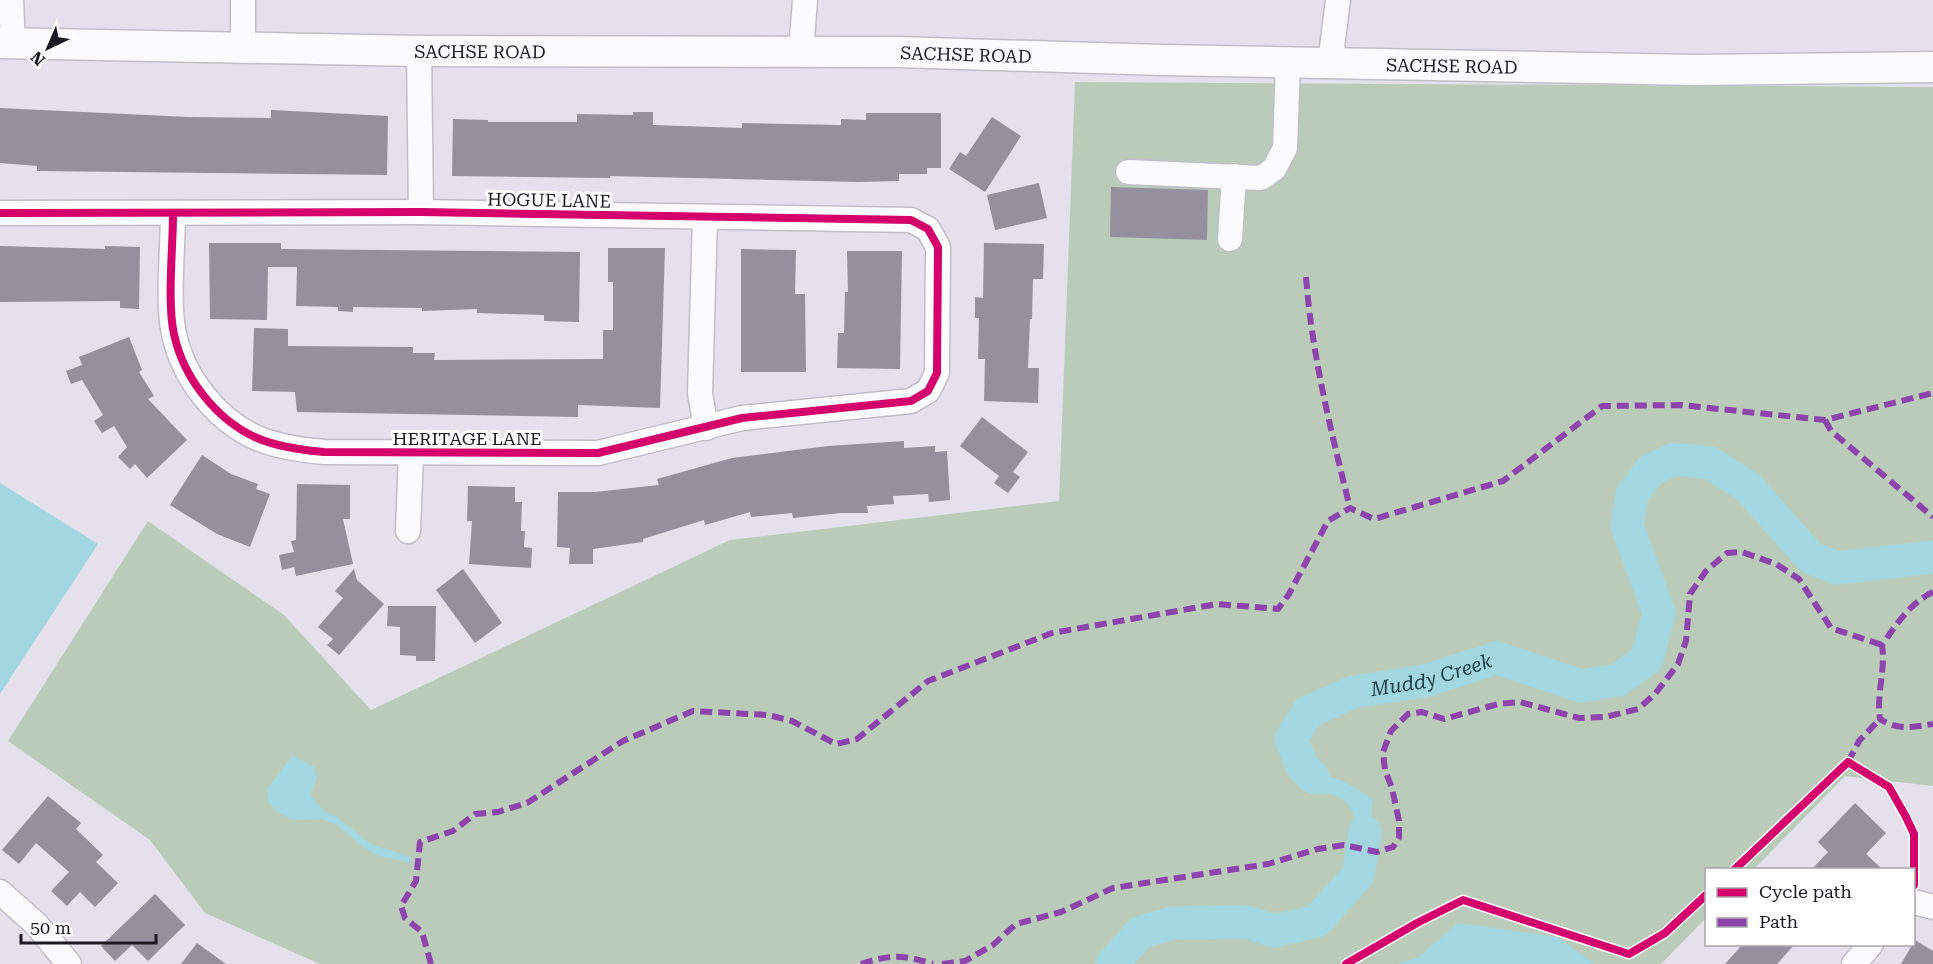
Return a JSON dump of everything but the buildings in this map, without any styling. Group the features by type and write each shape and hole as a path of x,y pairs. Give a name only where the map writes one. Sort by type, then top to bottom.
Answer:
{"main road":[{"name":"SACHSE ROAD","path":"6,43 419,51 801,52 1715,70 1933,67"}],"street":[{"path":"6,43 11,0"},
{"path":"243,0 243,48"},
{"path":"801,52 805,0"},
{"path":"1337,64 1332,47 1338,0"},
{"path":"419,51 421,212"},
{"path":"1128,172 1261,178 1274,169 1285,148 1288,63"},
{"path":"1230,239 1234,176"},
{"name":"HOGUE LANE","path":"0,213 421,212 705,218 901,219 921,224 928,230 934,238 938,257 937,373 928,391"},
{"name":"HERITAGE LANE","path":"173,214 173,333 191,376 204,396 228,422 257,438 290,448 324,452 598,453 742,418 911,401 928,391"},
{"path":"705,218 700,393 706,428"},
{"path":"408,531 411,452"},
{"path":"0,892 36,924 69,964"},
{"path":"1915,902 1933,907"},
{"path":"1854,964 1870,946"}],"green space":[{"path":"1075,82 1933,87 1933,786 1845,776 1755,868 1705,868 1705,919 1661,964 320,964 205,913 150,840 8,741 148,521 284,615 371,710 730,540 1059,501"}],"water":[{"path":"0,483 98,544 0,694"},
{"path":"1291,739 1305,740 1322,774 1343,781 1373,799 1371,815 1374,839 1365,873 1346,878 1355,858 1358,832 1356,820 1344,801 1332,794 1314,794 1292,770 1281,746"},
{"path":"293,755 313,766 317,778 310,795 324,811 337,817 371,844 411,857 411,863 379,856 363,847 337,825 323,819 293,820 278,812 268,802 267,789"},
{"path":"1458,923 1557,937 1595,964 1396,964 1417,958"}],"waterway":[{"name":"Muddy Creek","path":"1313,777 1302,766 1291,739 1308,712 1353,692 1425,681 1497,658 1581,686 1618,680 1647,659 1659,613 1627,526 1632,494 1652,469 1675,459 1710,463 1748,487 1811,558 1838,568 1933,557"},
{"name":"Muddy Creek","path":"1112,964 1141,932 1173,923 1247,922 1274,931 1317,921 1358,875 1365,832"}],"marked path":[{"path":"1306,277 1318,365 1350,508"},
{"path":"431,964 422,932 405,918 401,906 416,881 420,842 453,831 475,814 498,812 527,803 623,741 693,711 768,715 792,721 836,744 857,739 928,681 1052,633 1217,604 1278,609 1289,594 1328,521 1350,508 1374,519 1503,481 1602,406 1681,405 1825,420 1933,393"},
{"path":"1825,420 1831,431 1933,517"},
{"path":"942,964 965,961 993,945 1016,924 1061,912 1113,888 1268,864 1318,849 1344,845 1377,852 1393,847 1399,838 1399,821 1392,788 1385,770 1383,752 1391,731 1408,714 1422,712 1444,719 1498,704 1520,702 1579,718 1605,717 1638,709 1655,694 1678,664 1686,641 1690,594 1706,571 1727,553 1742,552 1776,564 1799,579 1831,628 1882,645"},
{"path":"1933,592 1910,608 1882,645 1883,664 1879,700 1880,719 1887,723 1906,727 1933,724"},
{"path":"1848,762 1859,741 1880,719"},
{"path":"861,964 897,957 933,964"}],"cycle path":[{"path":"0,213 421,212 911,220 928,229 938,247 937,373 928,391 911,401 742,418 598,453 324,452 290,448 257,438 228,420 215,409 193,381 185,366 178,350 172,321 173,214"},
{"path":"1736,868 1848,762 1889,787 1914,834 1914,868"},
{"path":"1346,964 1417,923 1463,900 1629,954 1665,933 1705,896"}]}
